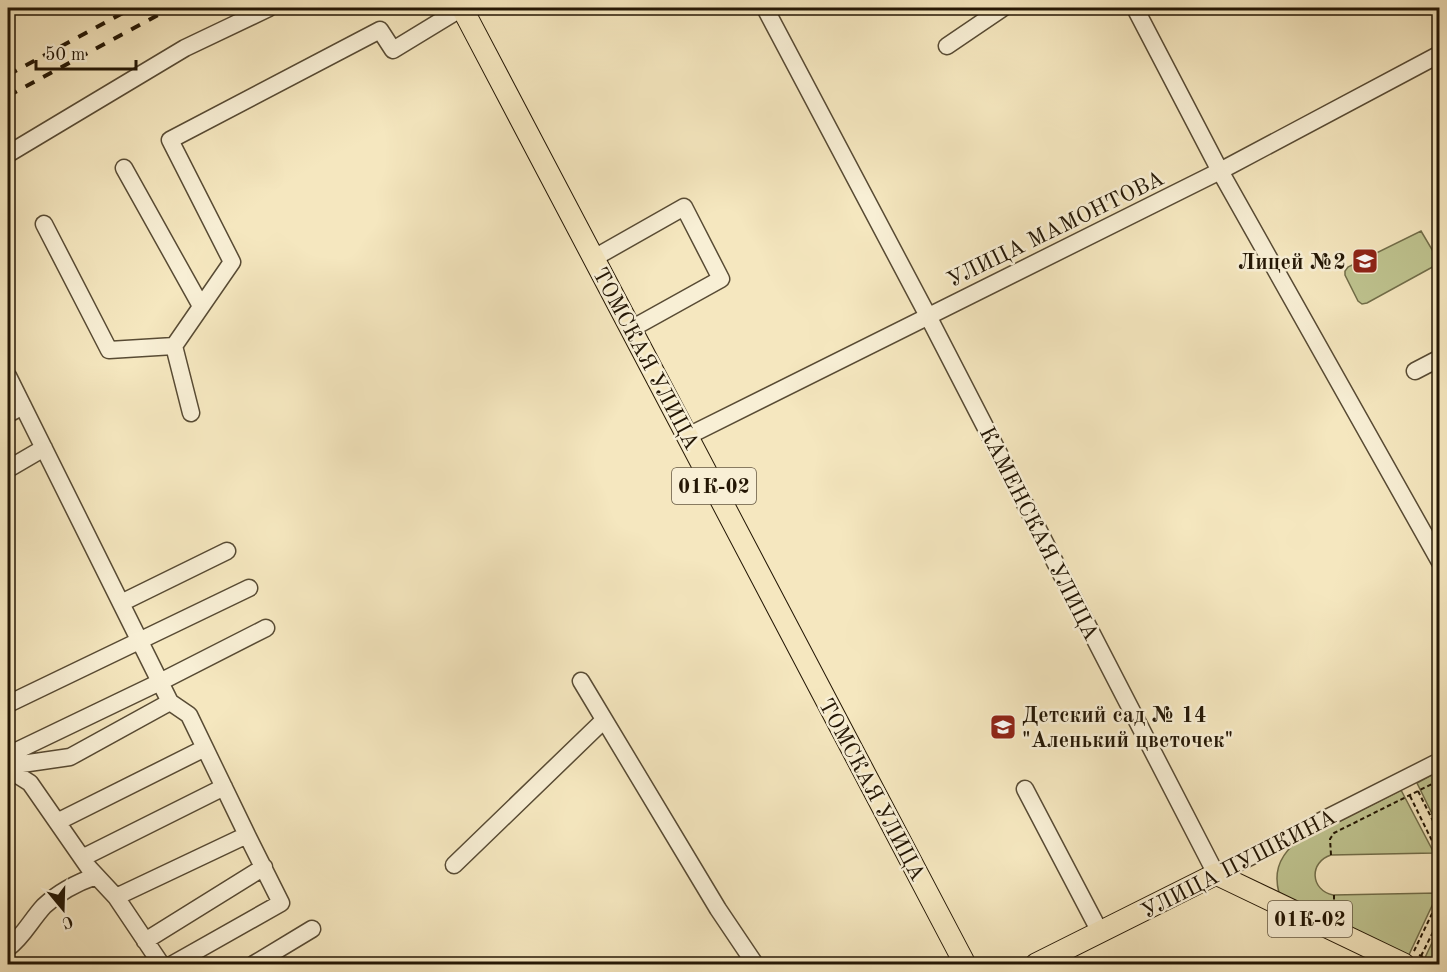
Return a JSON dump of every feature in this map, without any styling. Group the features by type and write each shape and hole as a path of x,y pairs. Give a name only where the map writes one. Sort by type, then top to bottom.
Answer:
{"main road":[{"name":"ТОМСКАЯ УЛИЦА","path":"462,8 965,964"},
{"name":"УЛИЦА ПУШКИНА","path":"1036,964 1062,959 1100,932 1216,874"},
{"name":"01К-02","path":"1216,874 1409,958"}],"street":[{"path":"8,154 185,48 269,8"},
{"path":"191,413 174,346 232,262 170,140 380,30 393,50 462,8"},
{"name":"КАМЕНСКАЯ УЛИЦА","path":"765,8 928,316 1216,874"},
{"path":"947,46 1003,8"},
{"path":"1135,8 1220,171 1440,562"},
{"name":"УЛИЦА МАМОНТОВА","path":"688,436 1220,171 1440,54"},
{"path":"124,168 201,306"},
{"path":"594,258 684,207 721,279 631,329"},
{"path":"44,224 109,350 174,346"},
{"path":"1415,371 1440,358"},
{"path":"8,376 170,702 189,716 281,903 173,964"},
{"path":"8,414 23,406"},
{"path":"8,469 44,448"},
{"path":"121,603 227,551"},
{"path":"8,704 249,588"},
{"path":"8,755 266,628"},
{"path":"581,681 718,909 754,964"},
{"path":"8,768 70,757 170,702"},
{"path":"454,865 604,720"},
{"path":"57,822 205,748"},
{"name":"УЛИЦА ПУШКИНА","path":"1216,874 1440,761"},
{"path":"8,768 30,783 82,858 116,897 161,964"},
{"path":"82,858 224,787"},
{"path":"1025,789 1100,932"},
{"path":"116,897 248,835"},
{"path":"145,940 264,867"},
{"path":"8,948 18,941 44,906 72,884 96,876"},
{"path":"254,964 312,929"}],"path":[{"path":"1331,855 1330,839 1334,833 1440,780"},
{"path":"1418,791 1440,835"},
{"path":"1409,795 1438,853"},
{"path":"1409,958 1440,897"},
{"path":"1418,964 1440,918"}],"green space":[{"path":"1421,231 1437,258 1438,264 1367,303 1362,304 1358,301 1345,275 1348,267"},
{"path":"1439,771 1439,828 1417,783"},
{"path":"1401,790 1434,853 1331,855 1319,864 1315,876 1320,888 1333,895 1438,893 1406,961 1279,893 1277,879 1278,867 1293,845"},
{"path":"1439,928 1439,964 1422,964"}],"railway":[{"path":"8,75 132,8"},
{"path":"8,96 171,8"}],"place":[{"name":"Лицей №2","path":"1365,261"},
{"name":"Детский сад № 14 \"Аленький цветочек\"","path":"1003,727"}]}
